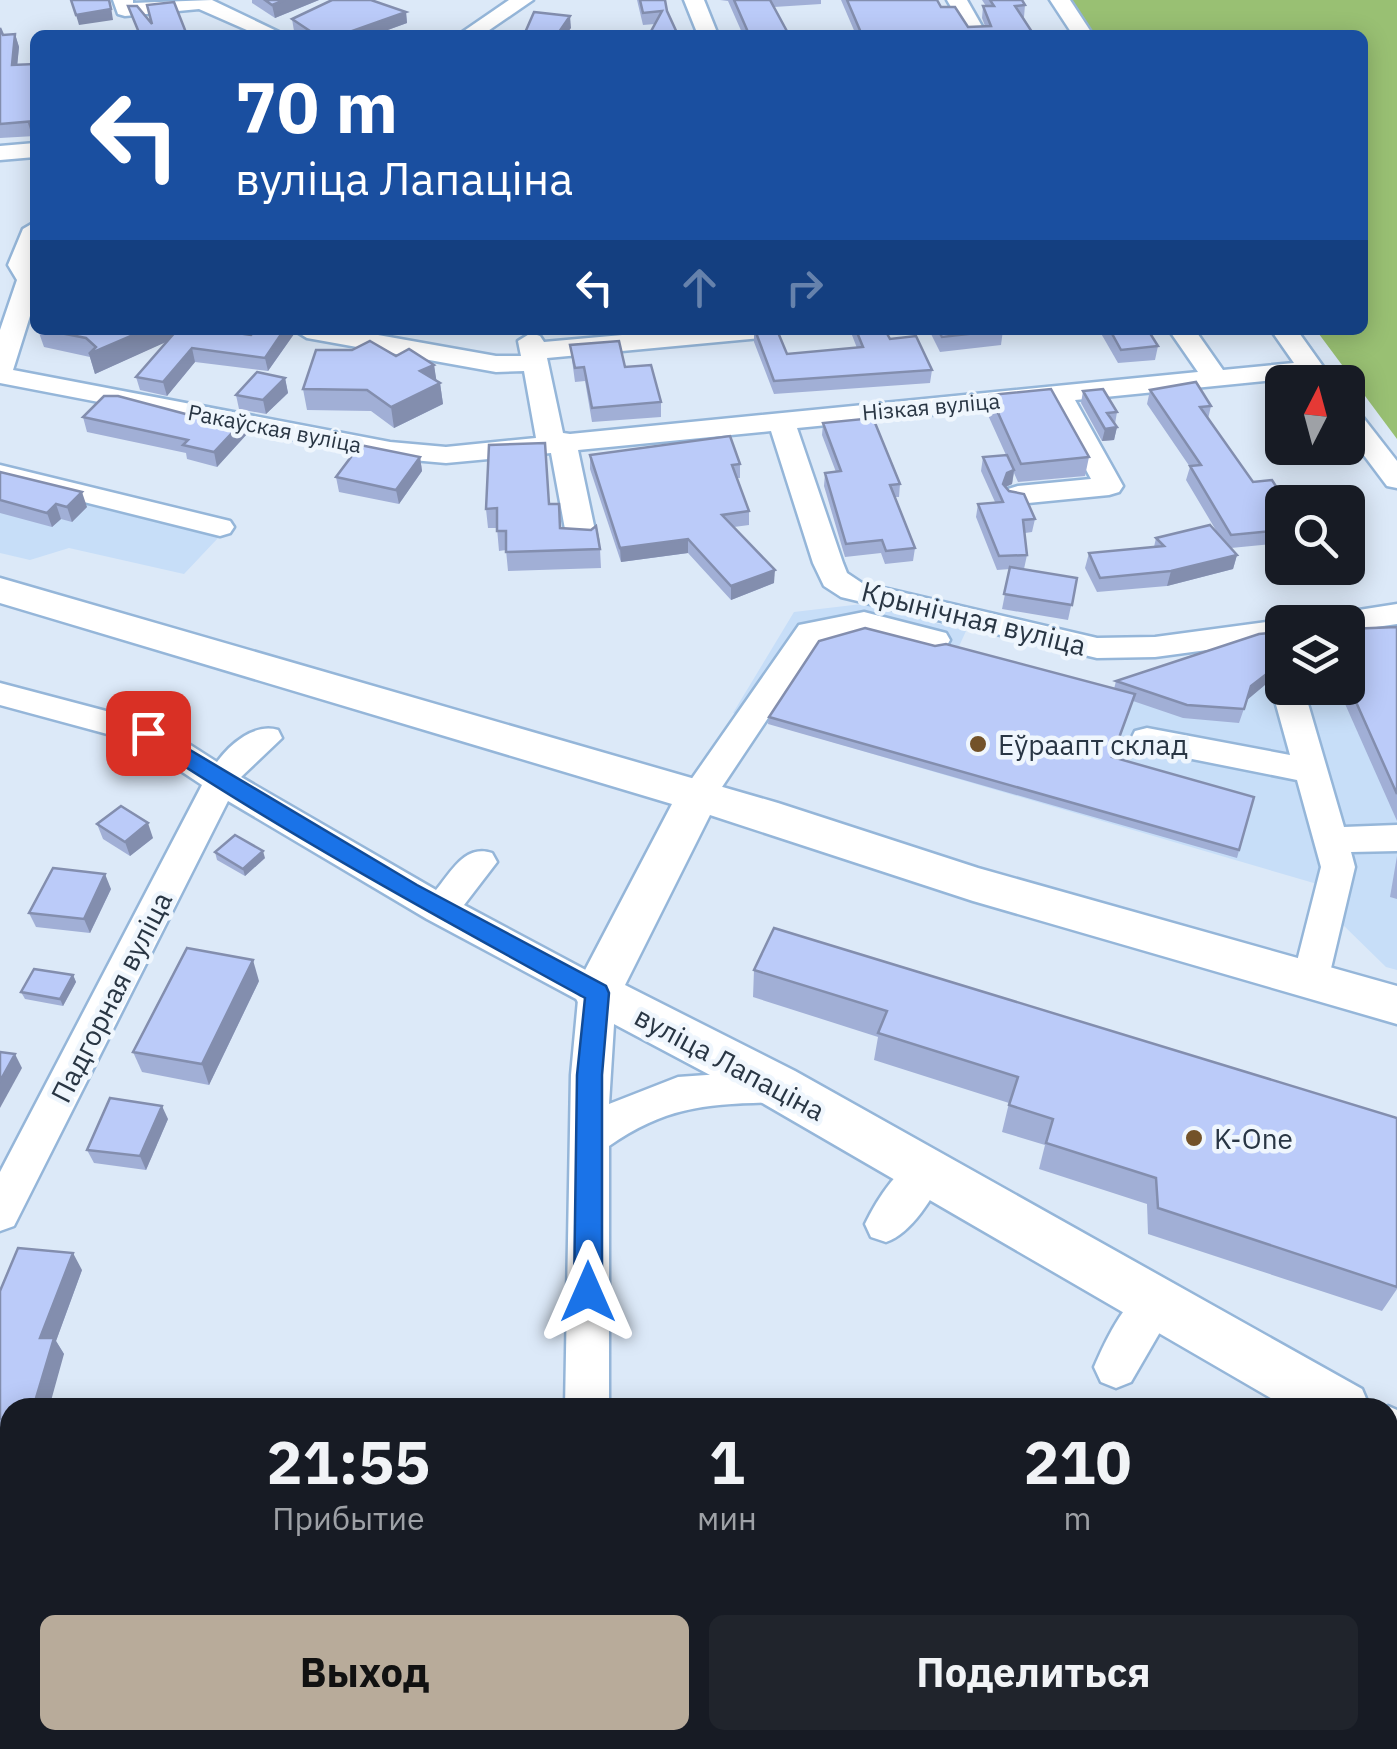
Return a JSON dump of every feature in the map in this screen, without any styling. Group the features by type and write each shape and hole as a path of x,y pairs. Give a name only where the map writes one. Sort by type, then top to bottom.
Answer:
{"main road":[{"path":"0,590 693,806 768,840 973,884 1397,1006"},
{"path":"0,617 693,806"},
{"path":"597,993 693,806"},
{"name":"вуліца Лапаціна","path":"597,993 777,1086 1325,1398"}],"street":[{"path":"124,0 125,10 202,3 273,30"},
{"path":"476,30 523,0"},
{"path":"694,0 706,30"},
{"path":"957,0 974,30"},
{"path":"1060,0 1080,30"},
{"path":"0,153 30,150"},
{"name":"Ракаўская вуліца","path":"30,242 20,265 30,278"},
{"name":"Ракаўская вуліца","path":"30,287 0,372 422,455 557,442"},
{"path":"335,335 496,364 533,348 698,335"},
{"path":"1185,335 1216,379"},
{"path":"1287,335 1308,365"},
{"path":"533,348 582,540"},
{"name":"Нізкая вуліца","path":"557,442 1265,378"},
{"path":"1018,495 1109,486 1058,394"},
{"name":"Крынічная вуліца","path":"781,420 835,579 862,607 1097,648 1155,648 1265,632"},
{"path":"1365,439 1397,480"},
{"path":"0,473 220,527"},
{"path":"693,806 810,632 862,607 935,640"},
{"path":"1365,618 1397,614"},
{"name":"вуліца Лапаціна","path":"0,694 148,733 440,909 597,993"},
{"path":"1292,705 1338,867 1310,981"},
{"name":"Падгорная вуліца","path":"0,1213 221,780 236,760 266,738"},
{"path":"1146,739 1311,771"},
{"path":"1331,840 1397,838"},
{"path":"440,909 480,862"},
{"path":"587,1398 590,1075 597,993"},
{"path":"590,1138 640,1102 681,1091 777,1086"},
{"path":"886,1224 926,1171"},
{"path":"1116,1367 1157,1301"}],"shaded area":[{"path":"0,463 234,521 184,574 69,548 30,560 0,553"},
{"path":"862,604 966,631 956,653 1111,696 1265,648 1265,705 1365,705 1365,626 1397,623 1397,970 1386,967 1342,924 1348,893 733,713 794,612"}],"green space":[{"path":"1071,0 1397,0 1397,439 1365,396 1365,365 1342,365 1320,335 1368,335 1368,30 1092,30"}],"building":[{"path":"71,0 109,0 111,9 76,15"},
{"path":"332,0 371,0 406,12 355,30 308,30 292,19"},
{"path":"640,0 665,0 676,30 652,30 662,11 643,13"},
{"path":"734,0 770,0 786,30 747,30"},
{"path":"847,0 937,0 941,7 955,7 968,27 991,26 983,6 994,6 990,0 1022,0 1025,5 1015,6 1031,30 860,30"},
{"path":"174,2 185,30 138,30 128,6 137,6 152,24 147,5"},
{"path":"534,12 570,16 560,30 526,30"},
{"path":"0,28 3,35 15,34 12,65 30,64 30,121 0,124"},
{"path":"71,335 133,335 89,354 96,347 86,338"},
{"path":"173,335 281,335 265,358 192,348 163,382 136,377"},
{"path":"757,335 779,335 787,354 863,347 858,335 888,335 890,339 916,336 932,370 774,381"},
{"path":"1113,335 1151,335 1158,346 1121,350"},
{"path":"370,341 396,356 409,349 434,365 420,371 440,383 391,407 367,390 303,389 316,350 352,350"},
{"path":"619,341 625,367 651,365 661,402 592,408 584,367 575,368 570,345"},
{"path":"257,372 285,378 263,400 236,395"},
{"path":"1196,382 1211,406 1200,407 1253,482 1272,480 1275,485 1265,485 1265,532 1231,535 1190,466 1201,465 1150,390"},
{"path":"1051,389 1089,457 1021,464 990,395"},
{"path":"1103,389 1117,412 1107,413 1117,427 1105,429 1083,391"},
{"path":"104,396 118,396 212,421 217,415 244,420 214,452 183,445 188,440 83,417"},
{"path":"873,418 900,484 890,485 915,548 886,551 882,540 846,544 825,473 841,471 823,423"},
{"path":"730,436 740,464 732,465 749,511 722,515 775,570 731,586 688,539 620,548 590,455"},
{"path":"545,443 549,504 559,504 560,528 591,530 596,526 600,549 506,552 506,531 497,531 497,508 486,509 489,445"},
{"path":"360,445 420,457 396,490 336,477"},
{"path":"1007,455 1014,470 1007,473 1003,484 1009,491 1024,494 1035,519 1023,520 1027,555 999,556 978,504 1003,502 983,457"},
{"path":"0,472 82,492 67,507 56,504 47,513 0,500"},
{"path":"1210,525 1237,555 1171,571 1100,578 1089,553 1164,546 1156,538"},
{"path":"1010,567 1077,578 1072,605 1004,594"},
{"path":"1397,627 1397,794 1357,705 1365,705 1365,628"},
{"name":"Еўраапт склад","path":"865,628 935,646 946,644 1135,694 1112,757 1254,797 1239,850 769,717 819,641"},
{"path":"1265,633 1265,675 1251,686 1244,709 1187,705 1116,681"},
{"path":"121,806 148,823 125,842 97,824"},
{"path":"235,835 263,851 243,869 215,852"},
{"path":"53,868 105,874 84,919 29,913"},
{"name":"K-One","path":"774,928 1397,1118 1397,1287 1158,1208 1156,1178 1046,1143 1053,1119 1009,1105 1018,1077 878,1033 887,1011 754,970"},
{"path":"187,948 253,960 202,1064 133,1052"},
{"path":"34,969 73,975 60,999 21,992"},
{"path":"0,1052 15,1054 0,1081"},
{"path":"110,1098 162,1106 140,1156 87,1150"},
{"path":"18,1248 73,1253 40,1338 54,1338 36,1398 0,1398 0,1291"}],"place":[{"name":"Еўраапт склад","path":"978,744"},
{"name":"K-One","path":"1194,1138"}],"route":[{"path":"148,733 440,909 597,993 590,1075 588,1292"}]}
